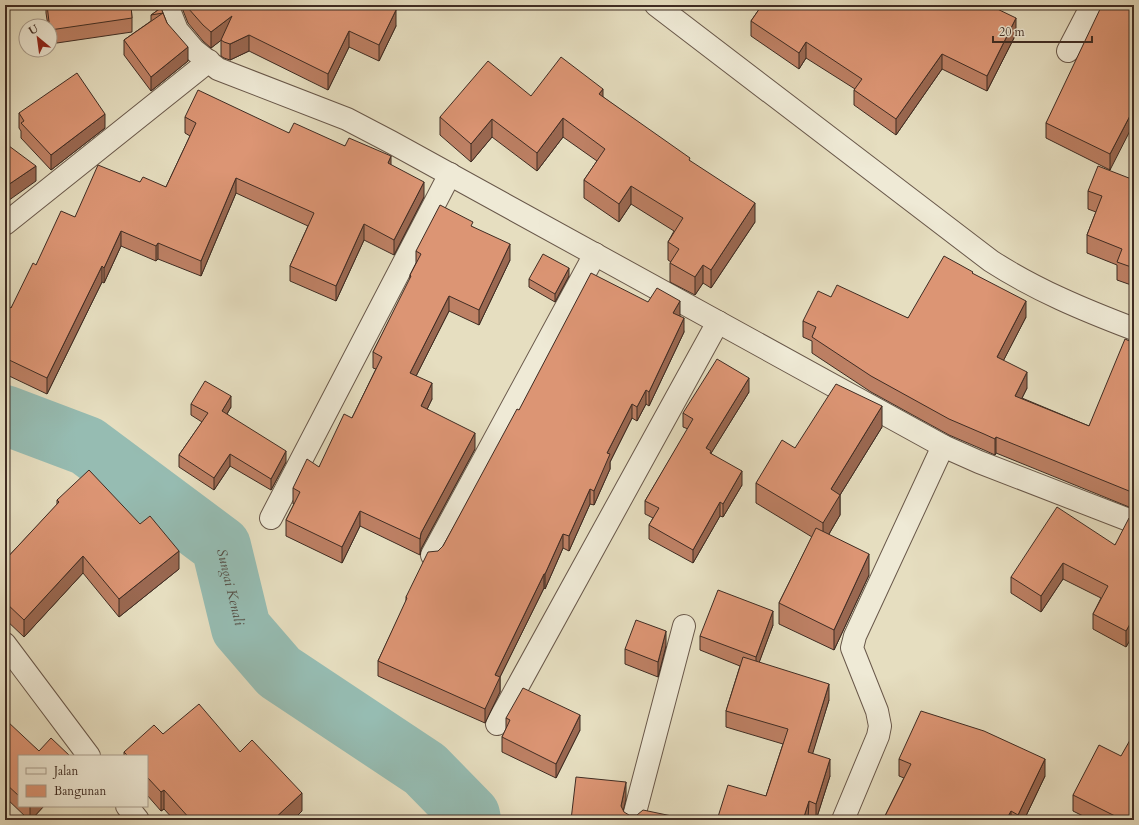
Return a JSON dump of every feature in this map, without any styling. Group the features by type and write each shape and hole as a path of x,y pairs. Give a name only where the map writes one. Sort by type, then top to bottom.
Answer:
{"street":[{"path":"167,5 177,30 194,50 218,69 347,120 450,174 943,446 979,462 1134,522"},
{"path":"656,5 991,261 1049,294 1088,312 1134,329"},
{"path":"1068,51 1092,5"},
{"path":"5,224 209,61"},
{"path":"271,518 450,174"},
{"path":"432,555 595,254"},
{"path":"497,724 718,322"},
{"path":"843,820 878,736 880,726 877,711 852,648 855,636 943,446"},
{"path":"634,820 684,626"},
{"path":"5,644 88,755"},
{"path":"128,807 138,820"}],"building":[{"path":"47,5 131,5 132,18 58,29 58,18 49,18"},
{"path":"187,5 386,5 396,10 379,45 349,31 328,74 249,35 230,44 224,42 221,40 232,16 211,32 203,25"},
{"path":"762,5 989,5 1016,18 987,76 942,54 896,119 854,90 862,79 806,42 799,53 751,21"},
{"path":"1102,5 1134,5 1134,108 1110,154 1046,123"},
{"path":"161,8 163,13 151,15"},
{"path":"163,13 167,23 188,47 151,77 124,40"},
{"path":"561,57 603,89 599,94 690,158 689,160 755,203 711,270 703,265 695,277 670,263 679,249 668,242 683,218 631,186 619,204 584,180 605,149 563,118 537,153 492,119 471,144 440,117 488,61 531,96"},
{"path":"77,73 105,114 51,155 21,123 24,121 19,113"},
{"path":"198,90 289,133 294,123 345,146 349,138 391,156 388,163 424,182 394,240 364,224 336,286 290,266 314,213 236,178 201,261 158,243 156,246 121,231 104,268 102,266 47,378 5,358 5,304 11,308 33,263 36,265 61,211 75,217 98,165 140,182 143,177 166,187 196,123 185,117"},
{"path":"5,143 36,166 5,187"},
{"path":"1098,166 1134,180 1134,268 1117,262 1122,249 1087,235 1102,196 1088,191"},
{"path":"440,205 473,222 471,226 510,244 479,310 449,296 410,373 432,383 421,406 475,433 421,533 420,539 360,511 342,547 286,520 300,492 293,488 307,459 319,467 344,414 352,418 382,357 373,352 411,276 410,275 421,254 416,251"},
{"path":"543,254 569,268 555,294 529,279"},
{"path":"944,256 973,272 972,273 1026,301 997,357 1027,372 1015,396 1089,426 1125,339 1134,343 1134,493 996,437 995,439 949,419 871,376 812,337 816,327 803,321 818,291 831,297 837,285 908,318"},
{"path":"591,273 648,302 657,288 680,301 673,313 684,318 649,392 646,390 637,407 632,404 607,453 610,454 594,491 590,489 569,536 563,534 495,675 500,677 485,709 378,661 407,598 406,597 428,552 438,551 443,546 517,409 519,410"},
{"path":"717,359 749,378 706,448 711,451 710,453 742,471 723,504 720,502 693,550 649,525 659,508 645,501 693,419 683,413"},
{"path":"205,381 231,396 222,411 286,451 271,479 230,454 214,478 179,455 208,413 191,404"},
{"path":"836,384 882,406 831,489 840,495 823,523 756,483 782,440 795,448"},
{"path":"89,470 140,524 150,516 179,551 119,599 83,556 24,620 5,602 5,560 59,502 57,500"},
{"path":"1057,507 1115,545 1129,518 1134,518 1134,617 1126,631 1093,614 1108,586 1063,563 1041,596 1011,577"},
{"path":"816,528 869,554 834,630 779,603"},
{"path":"718,590 773,611 756,657 700,636"},
{"path":"636,620 666,631 658,662 625,649"},
{"path":"743,657 829,684 808,752 830,759 816,804 809,801 803,820 717,820 728,785 766,796 788,729 726,711"},
{"path":"523,688 580,715 556,764 502,737 510,720 506,718"},
{"path":"199,704 240,752 252,740 302,793 273,820 191,820 164,790 161,792 148,778 148,755 127,755 124,752 154,725 163,734"},
{"path":"921,711 984,731 1045,759 1018,815 1011,811 1006,820 883,820 911,764 899,759"},
{"path":"7,721 39,751 51,738 69,755 18,755 18,795 5,783 5,723"},
{"path":"1134,733 1134,820 1123,820 1073,795 1099,745 1121,756"},
{"path":"576,777 626,782 621,806 624,812 629,815 637,815 643,810 691,820 571,820"}],"waterway":[{"name":"Sungai Kenali","path":"5,415 87,446 221,546 241,628 279,672 425,769 470,815 471,820"}]}
